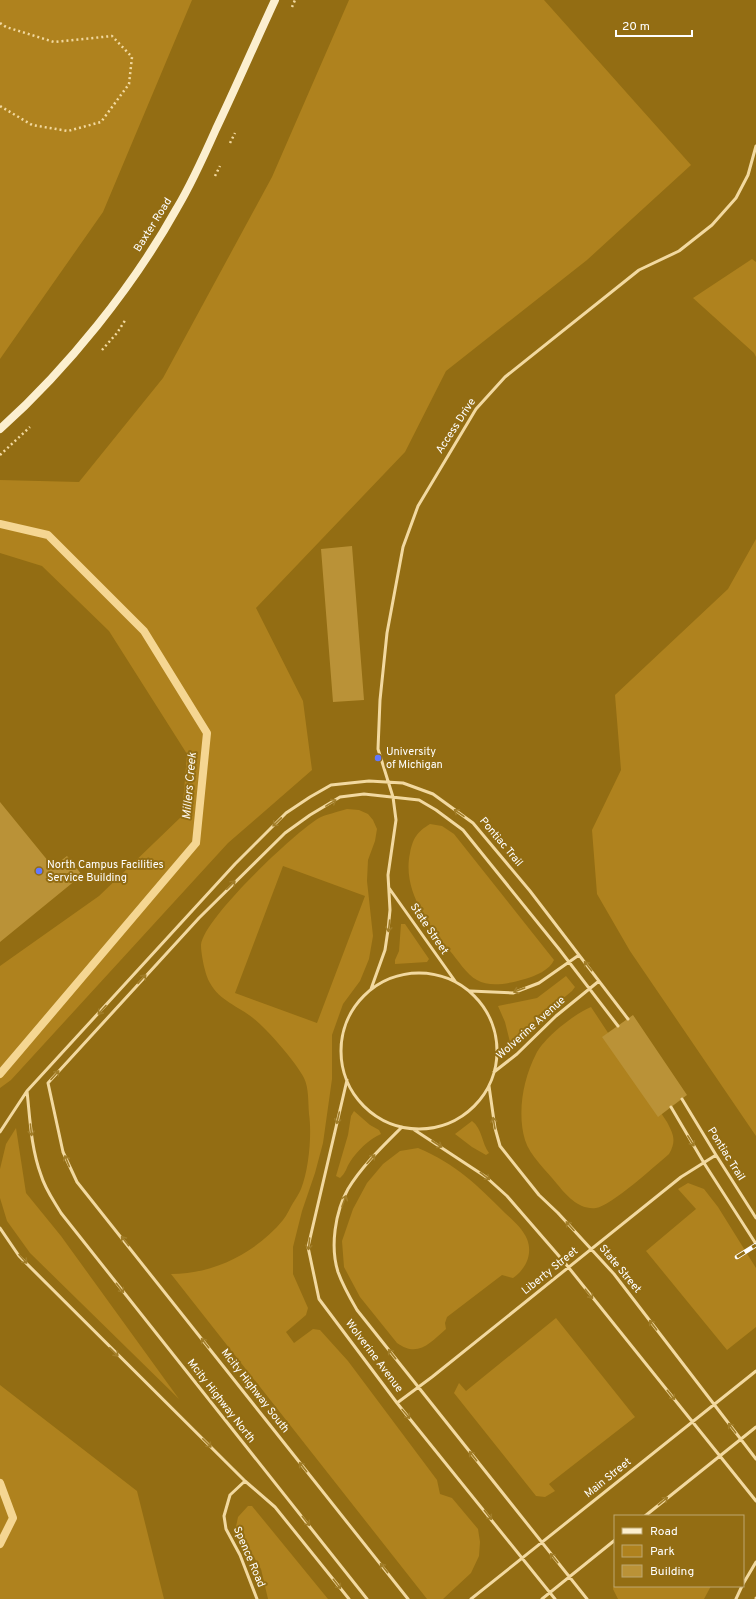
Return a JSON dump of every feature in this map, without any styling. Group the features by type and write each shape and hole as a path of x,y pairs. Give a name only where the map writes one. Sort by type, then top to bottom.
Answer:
{"street":[{"name":"Baxter Road","path":"0,429 34,396 87,337 109,310 158,240 178,207 200,164 274,0"}],"lane":[{"name":"Access Drive","path":"388,782 378,749 380,700 386,641 403,547 418,506 476,409 505,377 639,270 679,251 712,225 736,198 748,175 756,146"},
{"name":"Pontiac Trail","path":"0,1132 27,1092 184,918 235,864 281,818 310,797 331,786 368,781 403,783 433,794 473,823 530,891 628,1019"},
{"path":"371,989 385,950 390,910 388,875 396,820 394,797 388,782"},
{"name":"Mcity Highway South","path":"394,797 364,794 340,797 310,815 285,833 199,918 48,1083 63,1152 74,1175 87,1194 408,1599"},
{"path":"394,797 419,800 436,810 463,830 569,962 618,1026"},
{"name":"State Street","path":"389,887 455,981"},
{"path":"470,991 512,993 539,983 579,955"},
{"path":"421,973 439,975 455,981 470,991 482,1004 491,1020 496,1037 498,1054 489,1086 478,1102 463,1116 445,1125 413,1129 384,1121 368,1110 356,1096 347,1080 342,1064 341,1047 344,1030 350,1015 359,1001 371,989 386,980 403,974 421,973"},
{"name":"Wolverine Avenue","path":"494,1072 517,1054 556,1016 599,981"},
{"name":"Wolverine Avenue","path":"347,1080 308,1247 320,1299 397,1403 555,1599"},
{"name":"State Street","path":"489,1086 495,1128 500,1146 539,1195 558,1213 614,1274 756,1459"},
{"name":"Mcity Highway North","path":"27,1092 33,1148 41,1175 49,1193 62,1213 367,1599"},
{"name":"Pontiac Trail","path":"682,1099 756,1218"},
{"path":"671,1108 756,1244"},
{"name":"Wolverine Avenue","path":"402,1127 366,1164 348,1190 339,1214 334,1236 334,1252 346,1292 357,1310 587,1599"},
{"path":"413,1129 486,1177 507,1196 569,1268 756,1501"},
{"name":"Liberty Street","path":"397,1403 569,1268 681,1177 716,1155"},
{"path":"0,1228 19,1256 245,1481 275,1507 349,1599"},
{"name":"Main Street","path":"471,1599 756,1371"},
{"path":"646,1515 756,1427"},
{"name":"Spence Road","path":"245,1481 230,1495 224,1516 226,1529 240,1554 257,1599"},
{"path":"542,1599 614,1541"},
{"path":"744,1583 756,1562"},
{"path":"736,1599 742,1587"}],"path":[{"path":"0,23 6,27 54,42 112,36 132,57 128,84 101,122 68,131 32,125 0,106"}],"green space":[{"path":"0,0 192,0 103,212 0,359"},
{"path":"349,0 544,0 691,165 587,260 446,371 405,452 256,608 303,701 312,770 228,843 11,1080 0,1088 0,966 99,896 182,816 187,754 109,631 42,566 0,553 0,480 79,482 163,378 272,177"},
{"path":"752,259 756,262 756,357 754,353 693,298"},
{"path":"756,539 756,1136 630,951 597,894 592,830 621,770 615,695 728,589"},
{"path":"347,809 359,810 368,814 373,820 377,829 375,841 368,860 367,881 373,936 369,959 360,981 343,1004 332,1035 332,1079 323,1143 315,1173 302,1211 293,1247 293,1274 308,1308 306,1315 286,1332 294,1343 313,1329 320,1330 348,1361 437,1480 440,1494 452,1498 478,1529 480,1542 479,1556 471,1573 443,1599 427,1599 171,1274 187,1273 218,1266 247,1252 272,1232 283,1220 301,1189 308,1162 310,1141 308,1096 304,1078 281,1046 266,1030 253,1018 224,999 214,989 205,970 201,945 206,933 217,916 251,877 271,858 319,818","holes":["283,866 365,896 317,1023 235,993"]},
{"path":"430,824 442,826 454,834 554,960 546,970 525,979 513,982 488,984 482,982 473,978 466,971 433,930 413,893 409,867 410,853 416,836"},
{"path":"401,924 405,924 429,959 427,962 395,964 399,951"},
{"path":"566,976 575,987 572,991 510,1042 505,1022 498,1006 537,998"},
{"path":"591,1007 667,1122 673,1137 673,1145 669,1154 622,1193 603,1206 596,1208 584,1207 574,1201 565,1193 539,1163 527,1146 522,1119 525,1085 531,1064 536,1054 552,1034 560,1027 576,1015"},
{"path":"354,1111 370,1125 379,1130 381,1134 368,1142 360,1150 340,1178 336,1176 348,1135 351,1116"},
{"path":"472,1121 478,1128 489,1153 486,1155 472,1147 455,1134"},
{"path":"16,1128 26,1193 61,1236 179,1399 30,1253 7,1221 0,1198 0,1169 6,1144"},
{"path":"418,1148 432,1154 455,1168 485,1193 520,1228 525,1235 529,1245 529,1256 525,1266 513,1278 502,1275 447,1317 445,1323 446,1329 429,1344 418,1349 411,1349 397,1343 360,1297 344,1267 342,1241 353,1209 367,1183 383,1164 400,1151"},
{"path":"688,1183 704,1189 718,1207 756,1268 756,1327 727,1350 646,1251 696,1209 678,1189"},
{"path":"556,1318 635,1417 549,1484 555,1491 545,1497 536,1496 454,1393 459,1383 466,1391"},
{"path":"0,1385 137,1491 164,1599 0,1599"},
{"path":"248,1506 252,1506 328,1599 268,1599 261,1569 236,1527 238,1517"},
{"path":"614,1584 614,1587 710,1587 704,1599 618,1599 613,1589"}],"building":[{"path":"352,546 364,700 333,702 321,549"},
{"name":"North Campus Facilities Service Building","path":"0,802 53,867 67,856 82,875 0,942"},
{"path":"633,1015 687,1095 658,1117 602,1037"}],"waterway":[{"name":"Millers Creek","path":"0,524 48,535 144,631 207,733 196,843 0,1074"},
{"name":"Millers Creek","path":"0,1483 13,1518 0,1544"}],"railway":[{"path":"737,1257 756,1245"}],"place":[{"name":"University of Michigan","path":"378,758"},
{"name":"North Campus Facilities Service Building","path":"39,871"}]}
